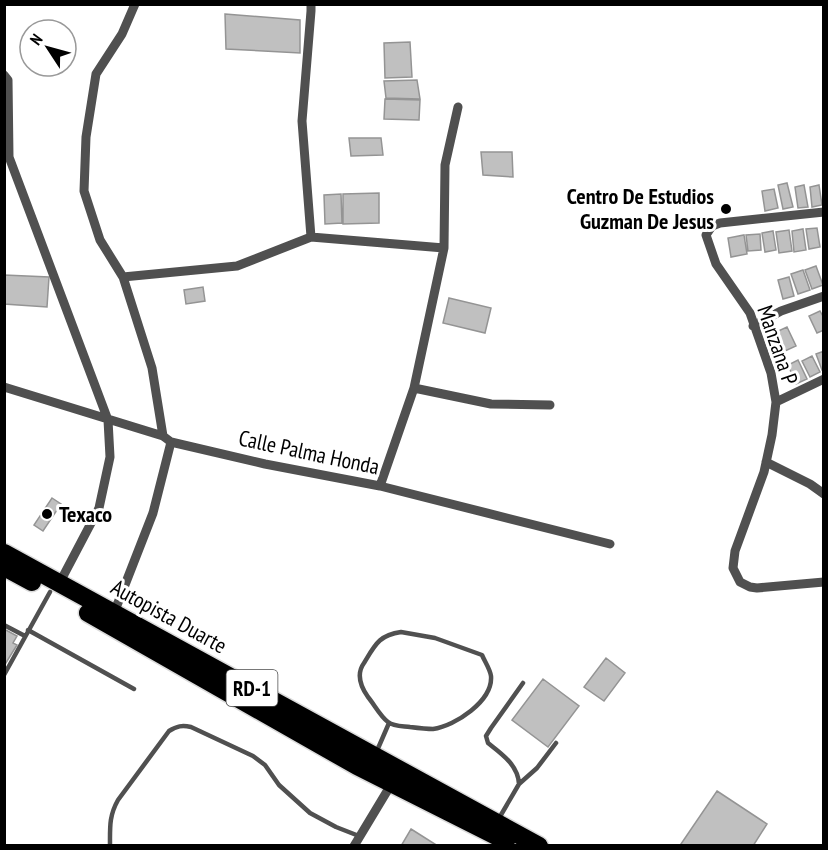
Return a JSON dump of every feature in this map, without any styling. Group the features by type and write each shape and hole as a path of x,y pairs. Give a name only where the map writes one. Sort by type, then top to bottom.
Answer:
{"highway":[{"name":"Autopista Duarte","path":"4,553 55,588 357,766 497,827"},
{"name":"Autopista Duarte","path":"4,567 114,613 375,756 497,827"},
{"name":"RD-1","path":"497,827 513,846"},
{"name":"RD-1","path":"497,827 538,846"}],"street":[{"path":"114,613 153,513 167,439 152,368 123,277 100,240 84,191 86,137 96,74 122,34 135,4"},
{"path":"310,4 302,121 311,237"},
{"path":"4,75 8,80 9,157 108,420 110,457 99,508 55,588"},
{"path":"380,486 414,388 444,248 446,165 458,107"},
{"name":"Manzana P","path":"824,212 720,223 712,226 706,235 716,264 750,313 771,373 776,402 764,472 735,551 733,568 740,582 750,587 824,582"},
{"path":"123,277 237,266 311,237 444,248"},
{"path":"753,326 781,311 824,296"},
{"path":"776,402 823,380"},
{"name":"Calle Palma Honda","path":"4,387 167,439 265,464 380,486 610,544"},
{"path":"414,388 491,404 550,405"},
{"path":"766,462 810,484 824,494"},
{"path":"354,846 392,783"}],"lane":[{"path":"4,675 28,630 55,588"},
{"path":"4,625 25,636"},
{"path":"28,630 134,689"},
{"path":"401,632 435,638 482,655 489,668 490,687 478,705 467,714 450,724 432,729 389,723 364,691 360,681 361,666 381,639 389,634 401,632"},
{"path":"519,784 519,777 511,762 488,743 486,736 523,683"},
{"path":"375,756 389,723"},
{"path":"110,846 112,812 118,800 169,731 182,725 253,756 265,765 279,785 310,813 359,836"},
{"path":"497,827 519,784 537,768 556,742"}],"building":[{"path":"225,14 300,20 300,53 226,49"},
{"path":"410,42 412,77 385,78 384,43"},
{"path":"417,80 420,99 386,98 384,81"},
{"path":"385,99 420,100 419,120 384,119"},
{"path":"349,138 381,138 383,155 351,156"},
{"path":"481,152 512,152 513,177 483,175"},
{"path":"787,183 793,207 783,209 778,185"},
{"path":"804,185 808,207 798,208 795,187"},
{"path":"819,185 822,205 812,207 810,187"},
{"path":"774,189 778,208 765,211 762,191"},
{"path":"379,193 379,223 343,224 343,194"},
{"path":"341,194 342,223 325,224 324,195"},
{"path":"817,228 820,247 809,249 806,229"},
{"path":"803,229 806,250 794,252 792,231"},
{"path":"789,230 792,251 779,253 776,232"},
{"path":"773,231 776,250 765,252 762,233"},
{"path":"760,234 761,250 748,251 746,235"},
{"path":"744,235 747,254 731,257 728,238"},
{"path":"816,266 823,285 812,289 805,270"},
{"path":"803,270 810,290 798,294 791,274"},
{"path":"4,275 49,277 47,307 4,304"},
{"path":"789,277 794,296 783,299 778,280"},
{"path":"203,287 205,301 186,304 184,290"},
{"path":"449,298 491,308 485,333 443,323"},
{"path":"820,311 824,318 824,330 817,333 809,316"},
{"path":"787,327 796,346 785,351 776,332"},
{"path":"824,351 824,369 822,370 816,354"},
{"path":"812,356 820,372 810,377 802,361"},
{"path":"798,360 807,379 796,384 788,365"},
{"name":"Texaco","path":"52,498 61,504 43,531 34,525"},
{"path":"4,629 17,636 13,643 17,645 4,666"},
{"path":"606,658 625,673 604,701 584,687"},
{"path":"543,679 579,706 548,747 512,720"},
{"path":"717,791 767,824 753,846 683,846 681,844"},
{"path":"411,829 438,846 401,846"}],"place":[{"name":"Centro De Estudios Guzman De Jesus","path":"726,209"},
{"name":"Texaco","path":"47,514"}]}
